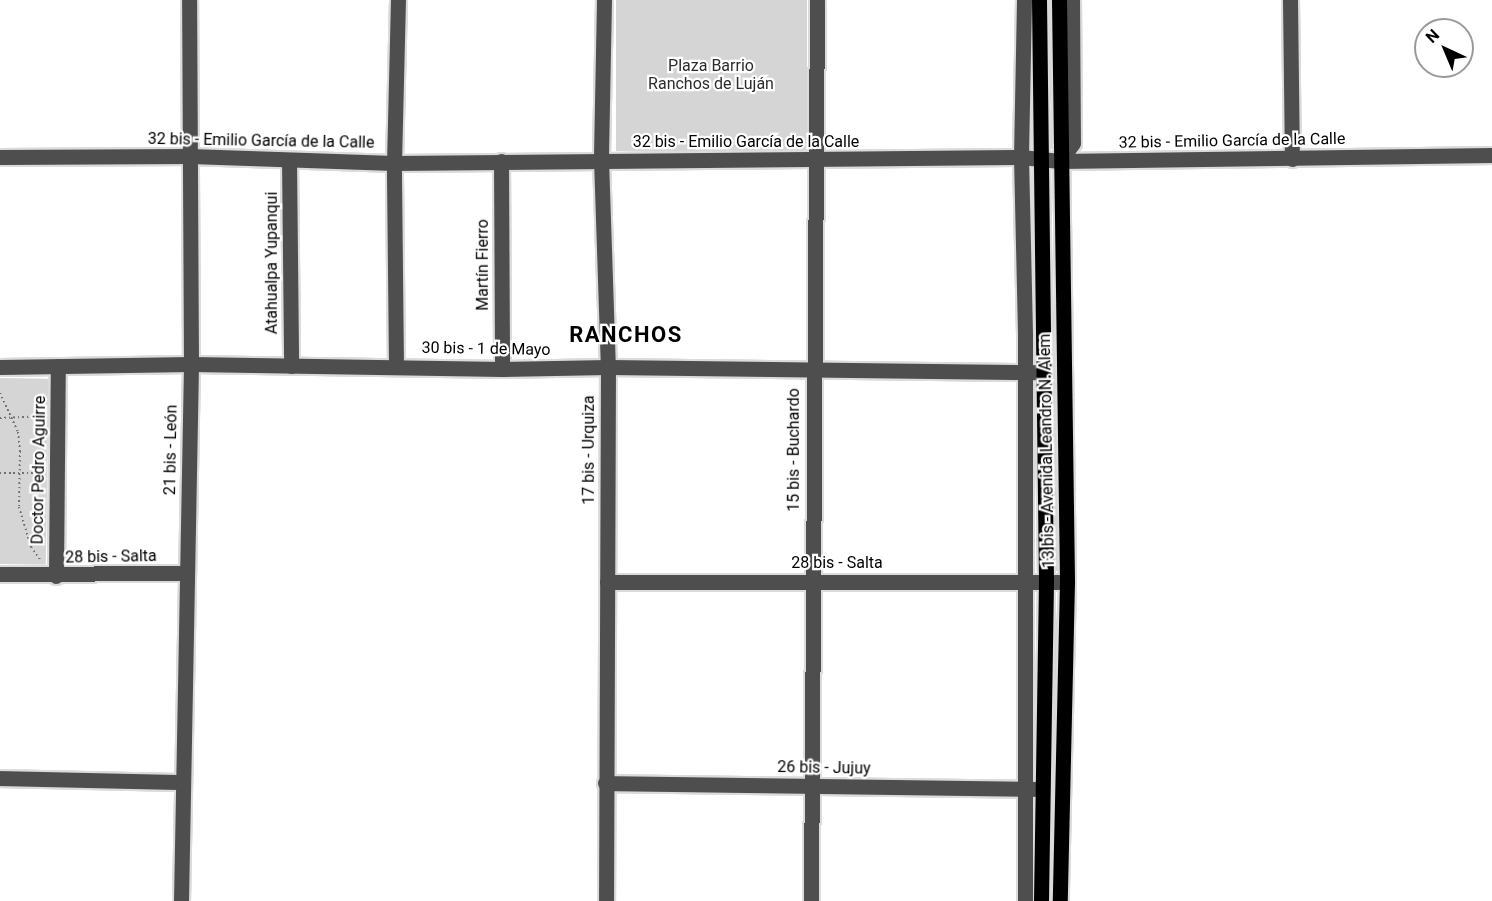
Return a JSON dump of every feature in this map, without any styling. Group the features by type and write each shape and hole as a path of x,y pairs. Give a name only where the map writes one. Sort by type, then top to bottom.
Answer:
{"main road":[{"name":"13 bis - Avenida Leandro N. Alem","path":"1039,0 1039,157 1046,582 1041,901"},
{"name":"13 bis - Avenida Leandro N. Alem","path":"1059,0 1067,582 1060,901"}],"street":[{"name":"21 bis - León","path":"181,901 181,782 191,364 189,0"},
{"path":"396,366 393,163 398,0"},
{"name":"17 bis - Urquiza","path":"604,0 601,159 608,367 606,901"},
{"name":"15 bis - Buchardo","path":"811,901 817,0"},
{"name":"13 bis - Avenida Leandro N. Alem","path":"1024,0 1021,157 1025,372 1025,901"},
{"path":"1060,161 1072,143 1072,0"},
{"path":"1290,0 1292,159"},
{"name":"32 bis - Emilio García de la Calle","path":"0,157 190,156 393,163 601,159 816,161 1021,157 1039,157 1060,161 1492,155"},
{"name":"Atahualpa Yupanqui","path":"289,160 291,366"},
{"name":"Martín Fierro","path":"501,161 502,369"},
{"name":"30 bis - 1 de Mayo","path":"0,367 191,364 502,369 608,367 1043,372"},
{"name":"Doctor Pedro Aguirre","path":"56,576 58,366"},
{"name":"28 bis - Salta","path":"0,574 56,576 186,573"},
{"name":"28 bis - Salta","path":"606,582 812,580 1067,582"},
{"path":"0,778 181,782"},
{"name":"26 bis - Jujuy","path":"605,783 1042,789"}],"path":[{"path":"0,393 12,417 20,450 19,507 24,530 39,560 56,576"},
{"path":"0,417 58,416"},
{"path":"0,473 57,472"}],"green space":[{"name":"Plaza Barrio Ranchos de Luján","path":"616,0 807,0 807,151 616,151"},
{"path":"1047,0 1054,0 1054,149 1050,149 1051,105 1047,82"},
{"path":"1046,168 1049,168 1049,216 1052,232 1060,571 1052,571"},
{"path":"0,378 49,379 46,565 0,564"},
{"path":"1051,589 1055,589 1059,660 1056,901 1048,901"}],"district":[{"name":"RANCHOS","path":"626,335"}]}
